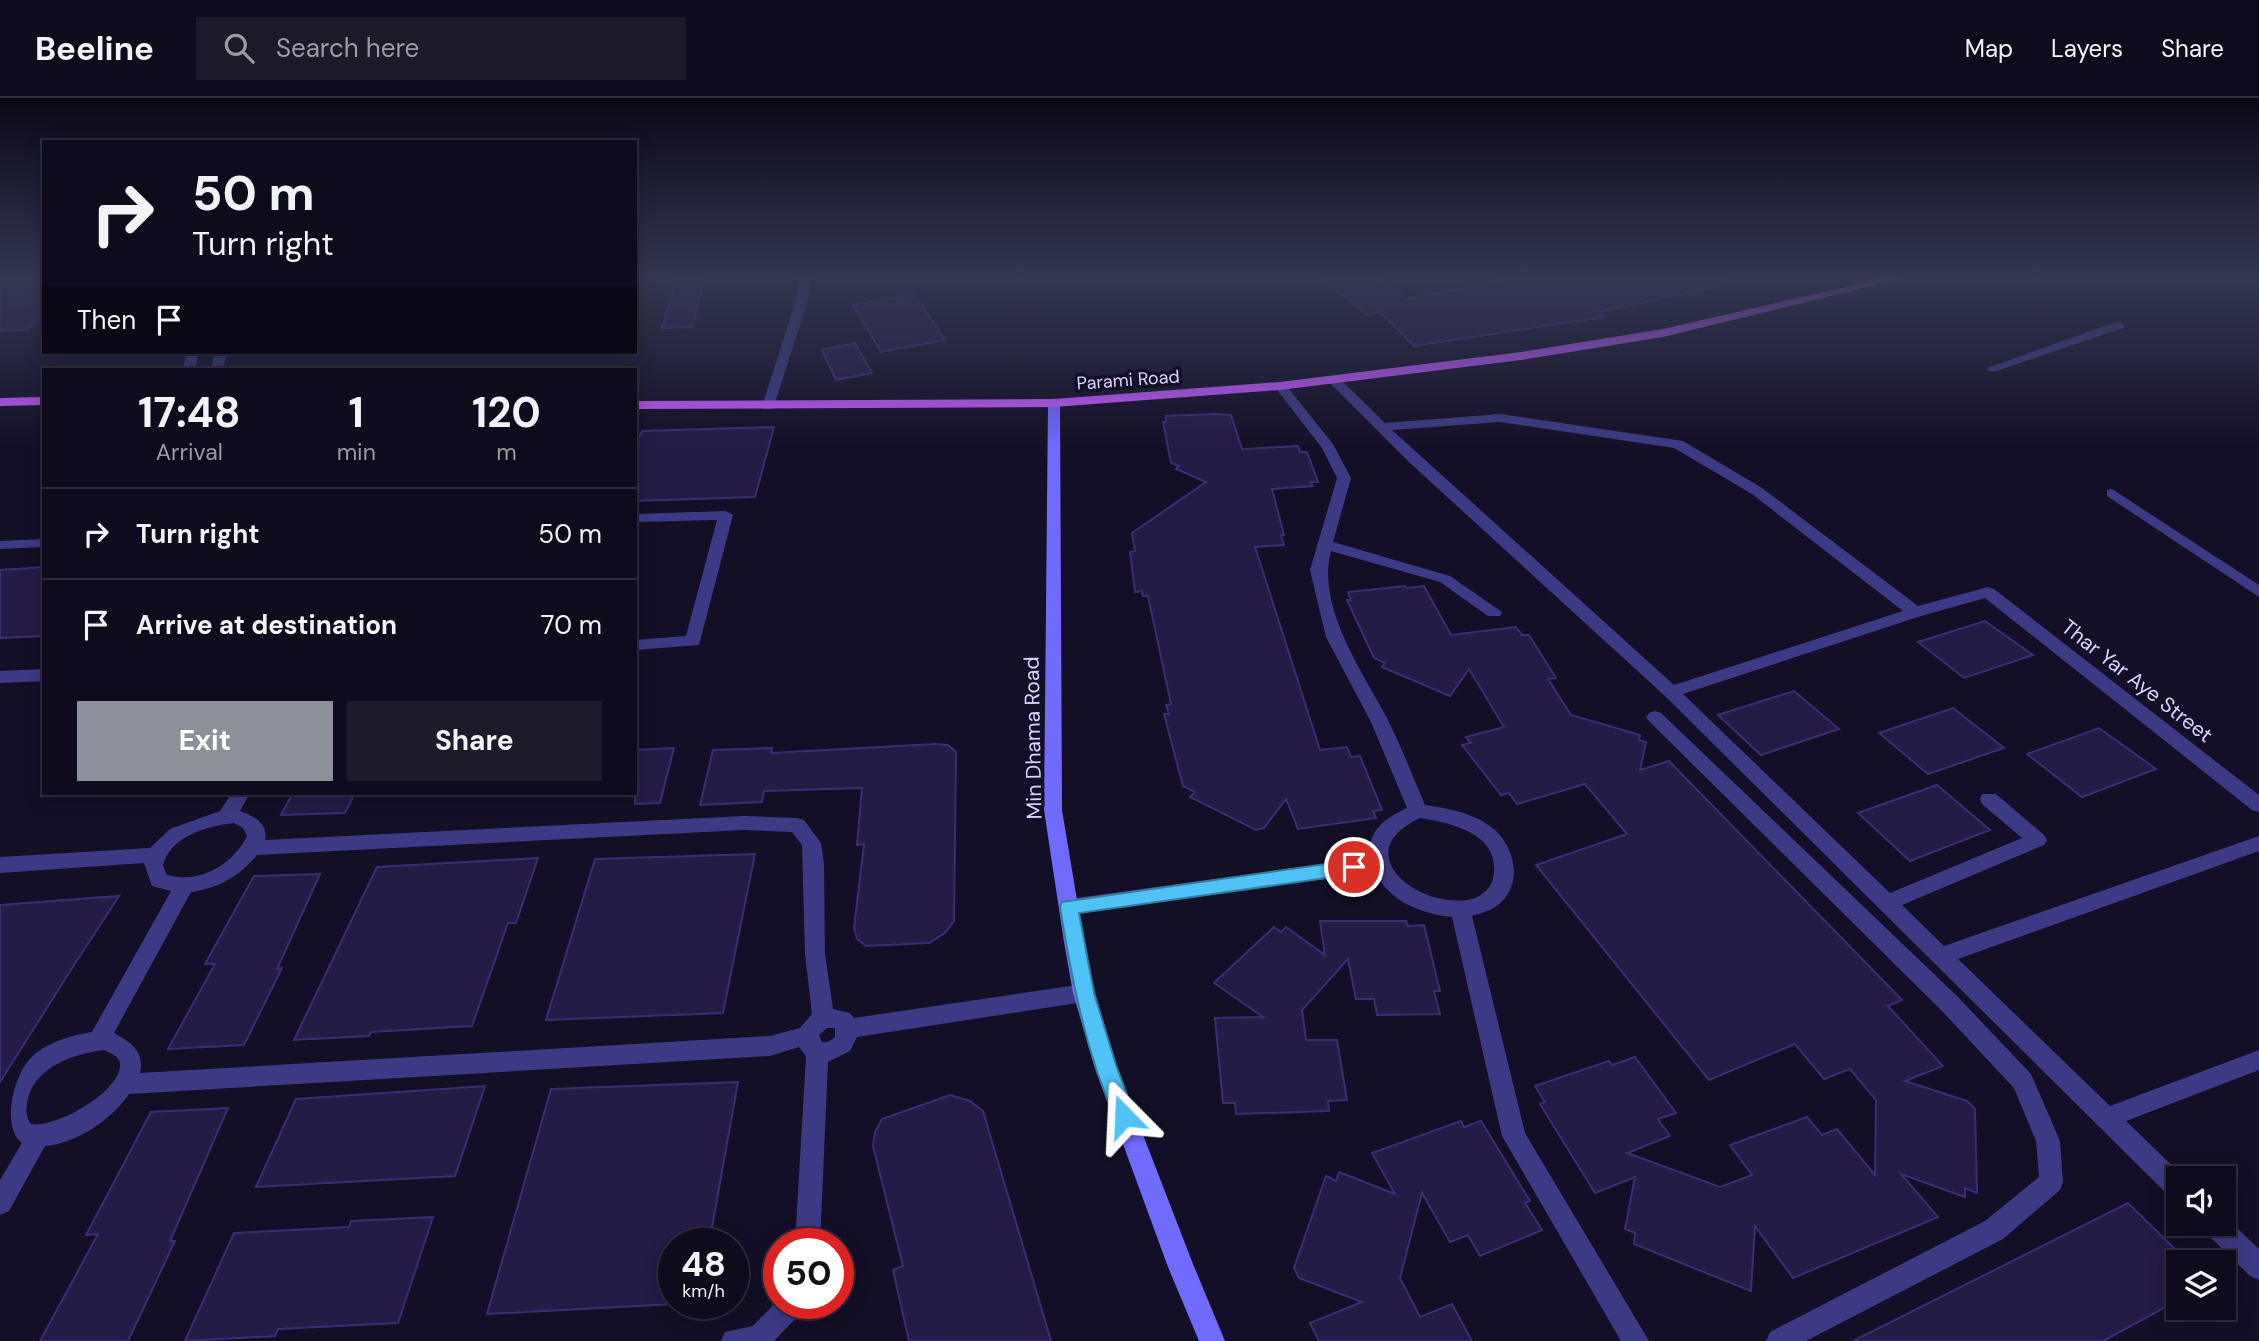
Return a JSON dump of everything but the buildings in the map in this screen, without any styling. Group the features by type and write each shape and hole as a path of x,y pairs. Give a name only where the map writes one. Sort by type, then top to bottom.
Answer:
{"main road":[{"name":"Parami Road","path":"637,405 1054,403 1334,380 1521,356 1657,334"},
{"path":"0,402 42,401"},
{"name":"Min Dhama Road","path":"1054,403 1054,810 1069,907 1084,993 1105,1065 1181,1267 1212,1341"}],"street":[{"path":"768,406 791,334"},
{"path":"1993,368 2093,334"},
{"path":"1334,380 1380,427 1671,692 2166,1176"},
{"path":"1280,386 1328,447 1344,478 1318,570 1334,637 1380,722 1418,811"},
{"path":"1380,427 1500,418 1678,443 1757,491 1915,612"},
{"path":"2112,493 2259,592"},
{"path":"637,518 726,515 693,641 637,645"},
{"path":"0,545 42,542"},
{"path":"1325,544 1445,579 1494,612"},
{"name":"Thar Yar Aye Street","path":"1915,612 1987,593 2259,805"},
{"path":"1671,692 1915,612"},
{"path":"0,677 42,676"},
{"path":"1655,717 1949,1003 2023,1081 2048,1141 2051,1182 1994,1230 1779,1341"},
{"path":"227,816 240,795"},
{"path":"1887,903 2038,840 1989,799"},
{"path":"1418,811 1459,817 1492,837 1505,862 1502,888 1484,903 1460,909 1422,903 1395,886 1380,864 1379,841 1394,822 1418,811"},
{"path":"227,816 247,819 255,826 257,836 253,848 238,864 216,878 184,886 159,880 154,873 157,855 169,840 201,821 227,816"},
{"path":"253,848 744,823 797,825 811,843 814,864 816,1035 809,1228"},
{"path":"1941,956 2259,843"},
{"path":"0,864 157,855"},
{"path":"1069,907 1380,864"},
{"path":"97,1041 184,886"},
{"path":"1460,909 1514,1136 1636,1341"},
{"path":"848,1029 1084,993"},
{"path":"124,1084 770,1045 816,1035 842,1020 848,1029"},
{"path":"816,1035 830,1052 842,1046 848,1029"},
{"path":"97,1041 120,1045 129,1054 130,1068 124,1084 113,1099 97,1113 58,1133 38,1137 22,1135 10,1129 5,1118 6,1094 26,1073 66,1047 97,1041"},
{"path":"2106,1118 2259,1060"},
{"path":"0,1203 38,1137"},
{"path":"2227,1236 2259,1267"},
{"path":"734,1341 759,1338 777,1319"}],"route":[{"path":"1124,1116 1105,1065 1084,993 1069,907 1354,867"}]}
